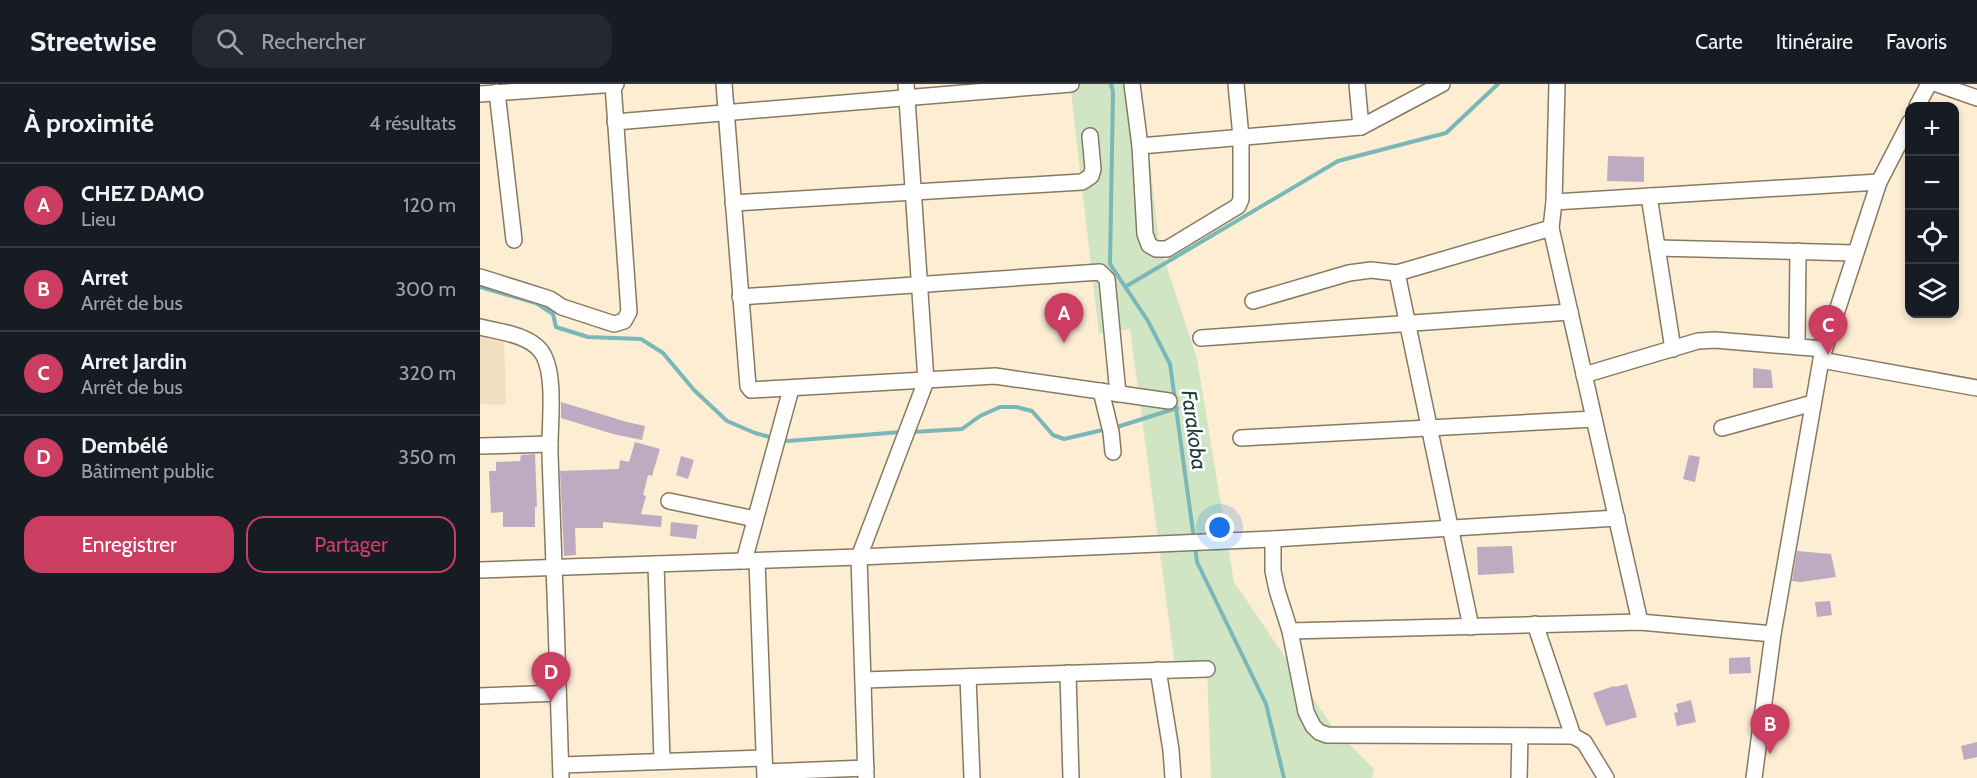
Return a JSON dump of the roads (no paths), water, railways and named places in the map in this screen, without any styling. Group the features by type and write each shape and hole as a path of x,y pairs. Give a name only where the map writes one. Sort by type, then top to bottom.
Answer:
{"street":[{"path":"480,94 553,86 615,84 615,122 628,312 624,321 614,324 562,307 550,299 480,277"},
{"path":"724,84 740,297 748,386 751,390 995,376 1169,401"},
{"path":"615,122 726,113 907,91 1071,84"},
{"path":"1132,84 1140,146 1145,234 1149,245 1156,249 1167,249 1238,206 1242,192 1241,137 1236,84"},
{"path":"1357,84 1361,126"},
{"path":"1140,146 1361,126 1442,84"},
{"path":"1557,84 1554,202 1551,228 1640,622"},
{"path":"1919,102 1929,84"},
{"path":"1937,84 1977,98"},
{"path":"480,327 515,335 536,345 543,354 550,371 550,444 561,771 662,761 765,769 866,773 859,557 926,381 907,91"},
{"path":"497,92 514,240"},
{"path":"1754,778 1773,634 1822,355 1879,182 1905,132"},
{"path":"733,203 1082,182 1091,176 1093,169 1090,136"},
{"path":"1554,202 1879,182"},
{"path":"1649,196 1672,349"},
{"path":"1252,301 1349,273 1371,270 1397,273 1551,228"},
{"path":"1657,248 1856,253"},
{"path":"1797,347 1798,251"},
{"path":"740,297 1100,272 1107,279 1118,394"},
{"path":"1397,273 1470,627"},
{"path":"1201,338 1570,312"},
{"path":"1584,375 1698,341 1715,340 1797,347 1822,355 1977,388"},
{"path":"765,769 751,561 755,519 791,389"},
{"path":"1101,391 1110,427 1113,452"},
{"path":"1722,428 1813,403"},
{"path":"1241,438 1594,419"},
{"path":"480,446 550,444"},
{"path":"669,501 755,519"},
{"path":"480,570 859,557 1273,539 1617,518"},
{"path":"1273,539 1273,571 1276,590 1290,631 1306,711 1313,726 1319,732 1327,735 1573,736 1584,742 1606,778"},
{"path":"656,564 662,761"},
{"path":"1290,631 1640,622 1773,634"},
{"path":"1535,624 1573,736"},
{"path":"863,680 1207,669"},
{"path":"1158,670 1171,750 1173,778"},
{"path":"1068,673 1071,778"},
{"path":"968,677 972,778"},
{"path":"480,696 558,693"},
{"path":"1519,778 1520,736"}],"waterway":[{"name":"Farakoba","path":"1111,84 1113,92 1110,264 1148,321 1170,364 1194,539"},
{"path":"1125,287 1338,161 1446,133 1498,84"},
{"path":"480,287 536,303 553,314 556,327 588,337 641,339 663,353 694,390 727,421 773,438"},
{"path":"912,432 962,429 980,416 1000,407 1016,407 1032,411 1053,435 1064,439 1107,429"},
{"path":"1114,428 1177,408"},
{"path":"780,440 901,432"},
{"name":"Farakoba","path":"1195,546 1197,562 1266,704 1284,778"}],"place":[{"name":"CHEZ DAMO","path":"1064,343"},
{"name":"Arret Jardin","path":"1828,355"},
{"name":"Dembélé","path":"551,702"},
{"name":"Arret","path":"1770,754"}]}
